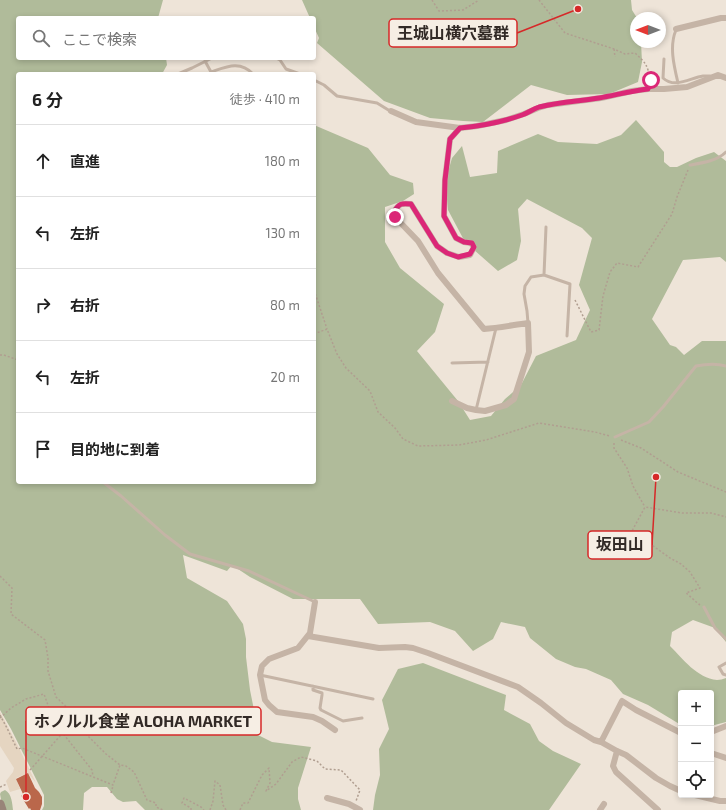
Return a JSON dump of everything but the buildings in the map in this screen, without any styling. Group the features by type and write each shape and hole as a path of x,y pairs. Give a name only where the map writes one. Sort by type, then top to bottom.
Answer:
{"street":[{"path":"676,29 726,18"},
{"path":"391,111 416,122 460,128 506,120 548,105 601,98 632,91 687,87 712,76 718,75 726,78"},
{"path":"452,401 467,408 485,411 506,405 514,399 529,352 528,323 484,329 438,273 418,242 395,217 394,212 397,206 411,204 437,246 442,250 458,257 470,254 472,252 474,247 472,243 464,242 456,238 444,216 445,180 450,139 460,128"},
{"path":"315,602 310,633 308,636 298,648 268,659 262,666 260,675 265,700 269,706 277,712 313,717 335,730"},
{"path":"308,636 379,648 413,648 518,687 566,723 594,740 626,755 663,782 678,790"},
{"path":"601,742 622,701 678,732"},
{"path":"714,731 726,726"},
{"path":"617,751 613,766 616,772 658,810"},
{"path":"714,754 726,758"},
{"path":"327,798 360,808"},
{"path":"708,798 726,802"},
{"path":"0,804 2,810"},
{"path":"600,810 604,804"}],"lane":[{"path":"676,29 673,37 673,59 678,83"},
{"path":"664,59 663,78 666,81 678,83 703,76 712,76"},
{"path":"280,60 286,69 294,72"},
{"path":"182,72 206,61 210,72 232,66 241,66 252,72"},
{"path":"316,81 324,85 336,96 377,103 391,111"},
{"path":"690,165 707,162 723,155 726,152"},
{"path":"544,275 546,227"},
{"path":"528,323 524,294 525,286 531,277 544,275 570,284 567,336"},
{"path":"476,410 496,328"},
{"path":"452,363 488,362"},
{"path":"615,437 649,422 696,366 719,364 726,366"},
{"path":"106,484 165,535 190,554 249,571 315,602"},
{"path":"704,607 715,628 726,639"},
{"path":"726,663 719,667 723,674 726,675"},
{"path":"260,675 373,699"},
{"path":"313,686 314,690 322,693 321,710 343,721 362,718"}],"path":[{"path":"432,0 440,11 463,10 480,0"},
{"path":"539,0 565,33 625,54 635,53 645,62 648,68 651,80 648,89"},
{"path":"614,49 615,57"},
{"path":"651,80 663,78"},
{"path":"574,297 591,332 599,330 603,296 610,272 617,264 638,267 672,214 690,165"},
{"path":"316,296 337,354 346,368 370,391 378,412 395,428 403,439 418,446 459,445 486,440 539,423 595,432 615,437 641,448 678,472 726,492"},
{"path":"316,333 327,329"},
{"path":"0,355 16,359"},
{"path":"615,437 614,448 626,468 633,486 645,507"},
{"path":"645,507 682,513 711,513 726,517"},
{"path":"645,507 632,531 681,564 690,572 700,588 686,593 698,604 704,607"},
{"path":"0,576 12,588 11,614 45,640 48,658 48,671 56,697 74,714 81,729 106,754 120,765 126,766 134,772 147,800 156,803 156,807 163,810"},
{"path":"93,777 92,770 61,731 49,708 44,694 26,699 0,716 17,749 22,748 42,756 93,777 113,785"},
{"path":"30,770 60,736 61,731 74,714"},
{"path":"240,810 243,803 248,803 262,774 269,768 270,783 266,791 276,784 292,762 301,757 317,761 325,769 341,770 360,790 356,801 360,808"},
{"path":"111,793 120,765"},
{"path":"210,810 213,801 215,781 220,785 226,810"},
{"path":"0,787 7,784"},
{"path":"191,810 191,808 182,803 184,798 201,806 204,810"}],"green space":[{"path":"0,0 163,0 159,16 16,16 16,60 166,60 167,65 163,72 16,72 16,484 316,484 316,126 368,148 390,175 413,183 414,194 403,201 385,207 385,242 400,268 444,304 435,332 417,351 458,401 470,420 491,416 505,399 521,385 536,356 576,340 590,310 579,285 592,238 582,228 527,199 518,209 521,241 517,260 498,271 465,242 448,210 446,188 448,172 452,158 462,146 470,177 497,173 498,151 538,134 558,142 597,144 621,135 636,120 664,152 664,162 670,167 677,167 696,158 714,152 726,161 726,262 720,257 683,260 652,319 670,345 676,347 684,355 702,341 726,341 726,642 715,628 693,620 672,632 670,646 685,662 703,676 717,680 726,678 726,722 714,725 714,690 678,690 678,723 648,705 623,694 611,680 586,669 575,667 556,659 530,638 525,627 501,622 493,639 473,651 455,631 430,622 378,624 360,599 293,599 250,577 232,565 227,571 183,555 187,578 227,601 243,624 246,639 246,657 250,690 255,715 256,734 272,742 311,747 298,788 298,799 301,810 145,810 136,801 123,802 117,799 107,787 92,787 84,793 83,810 42,810 44,806 44,795 0,710"},
{"path":"302,0 631,0 633,12 630,12 630,48 641,48 642,62 638,82 609,94 567,95 531,85 483,122 430,118 384,101 317,43 319,38 316,31 316,16 309,16"},
{"path":"423,663 506,695 504,710 530,724 539,741 553,751 581,764 549,810 373,810 380,775 379,749 389,729 382,700 398,669"},
{"path":"5,790 10,796 13,810 3,810 0,794"}],"shaded area":[{"path":"0,712 36,783 28,773 16,778 20,789 10,792 6,781 13,772 14,768 0,746"}],"place":[{"name":"王城山横穴墓群","path":"578,9"},
{"name":"坂田山","path":"656,477"},
{"name":"ホノルル食堂 ALOHA MARKET","path":"26,797"}],"route":[{"path":"395,217 394,212 397,206 411,204 437,246 447,253 458,257 470,254 474,247 472,243 464,242 456,238 444,216 445,180 450,139 460,128 506,120 548,105 601,98 648,89 651,80"}]}
